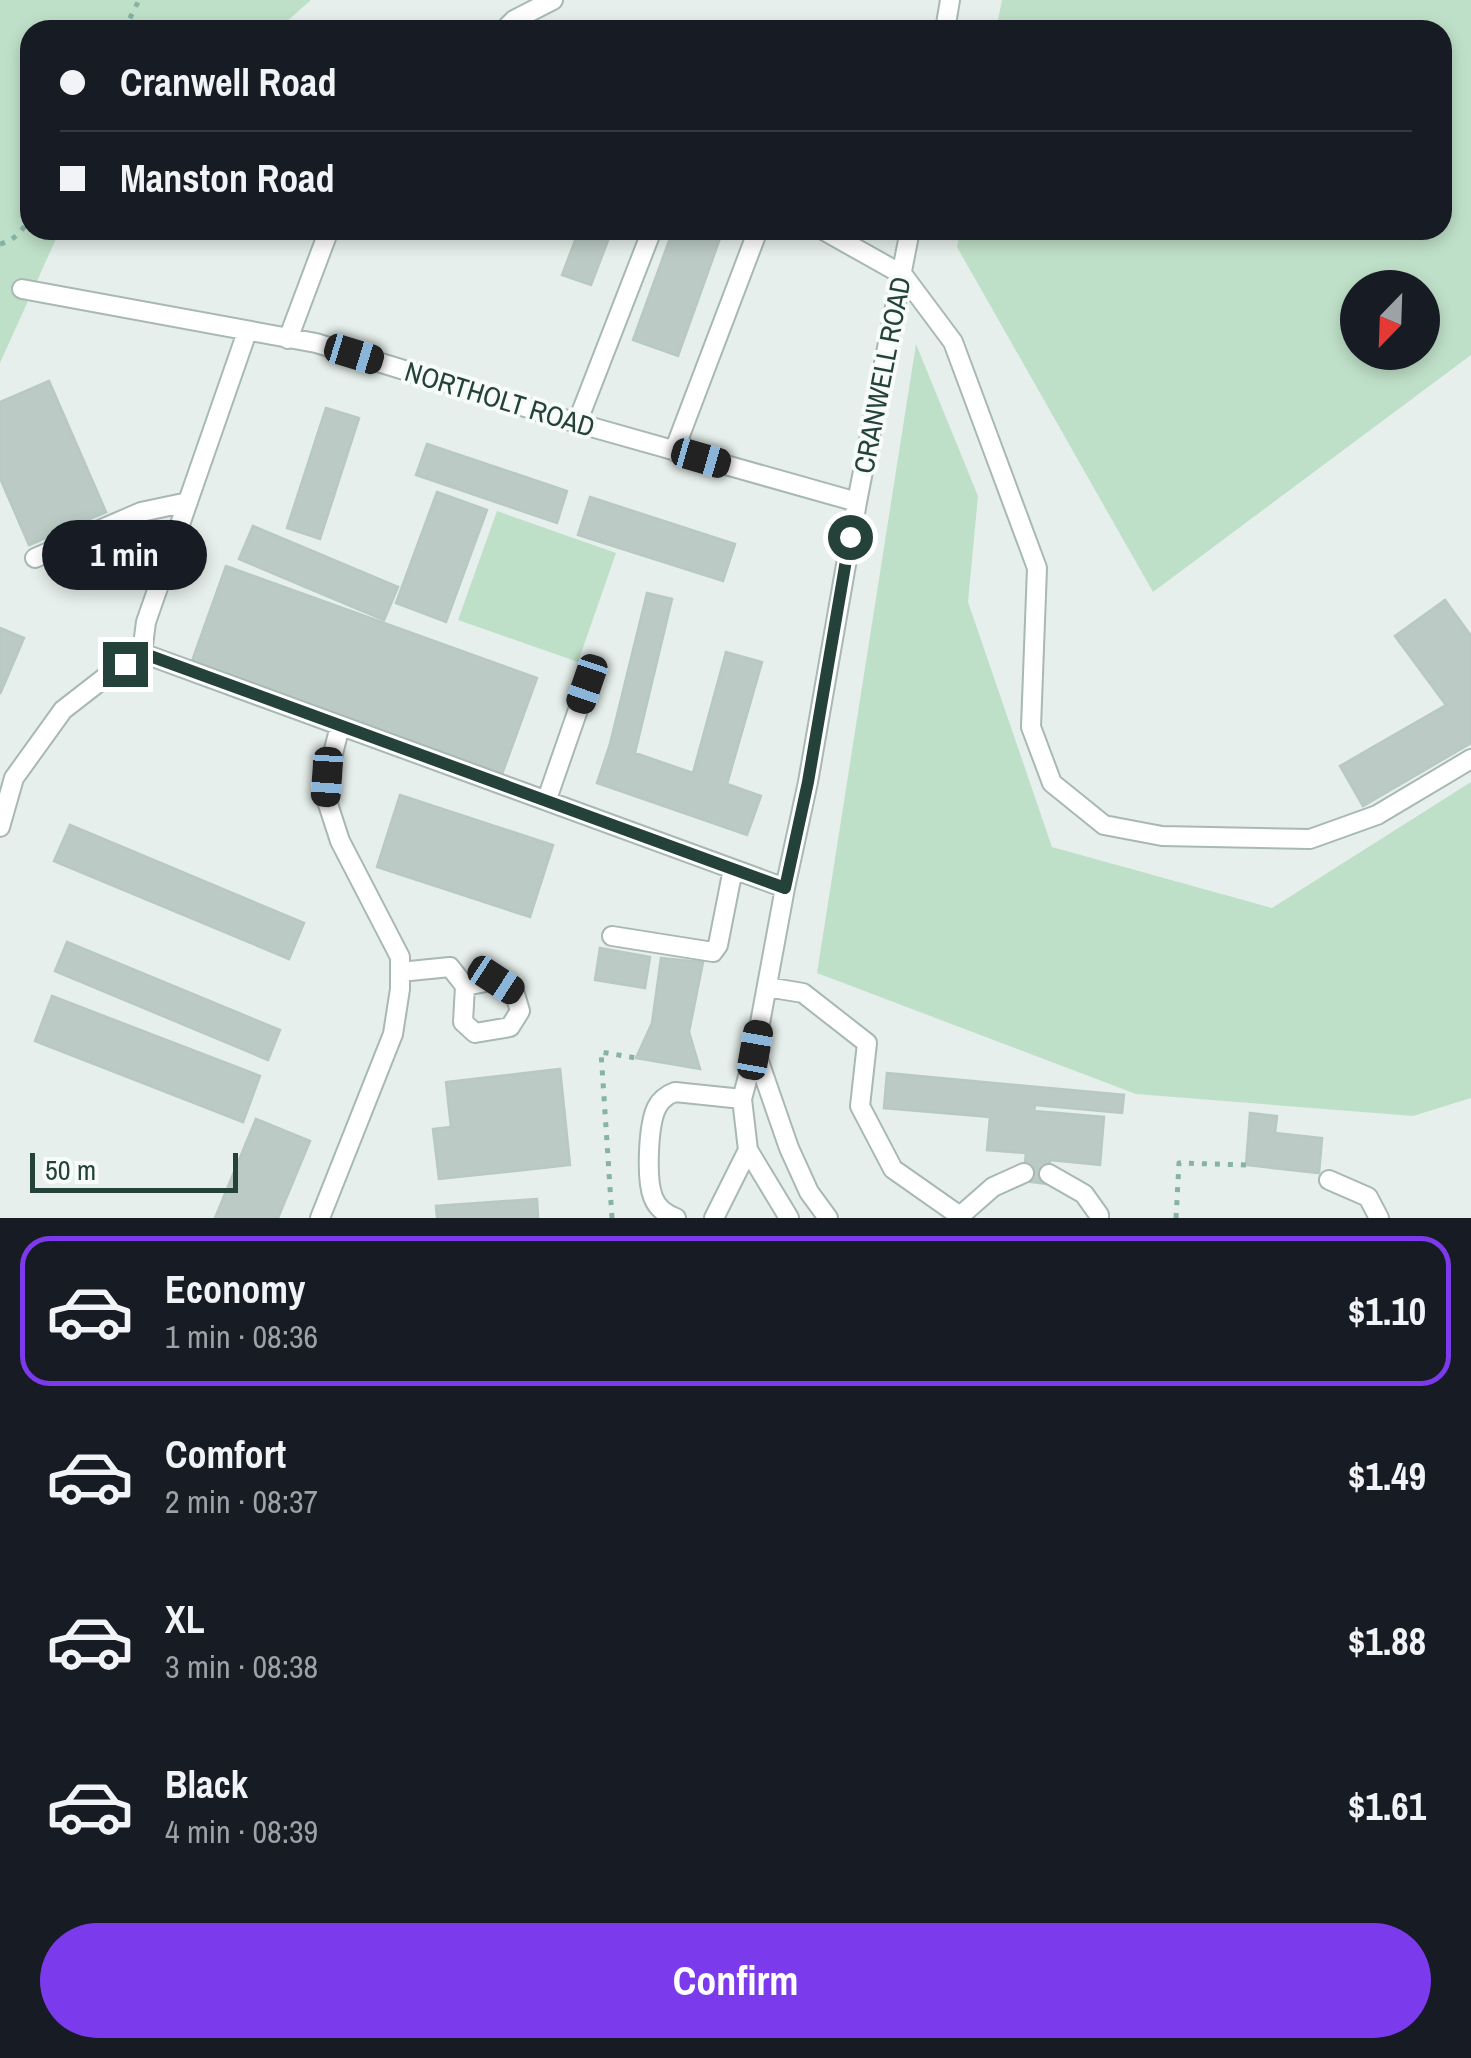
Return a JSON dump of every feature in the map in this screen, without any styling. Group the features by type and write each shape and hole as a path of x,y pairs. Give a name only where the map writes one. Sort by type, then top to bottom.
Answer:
{"lane":[{"path":"514,20 553,0"},
{"path":"288,339 325,240"},
{"path":"577,423 648,240"},
{"path":"674,451 754,240"},
{"path":"841,240 903,275 953,342 1037,568 1032,727 1052,783 1104,824 1162,836 1310,839 1377,815 1471,759"},
{"name":"CRANWELL ROAD","path":"789,1218 748,1150 742,1099 808,782 856,502 908,240"},
{"name":"NORTHOLT ROAD","path":"22,289 316,343 577,423 856,502"},
{"path":"0,827 14,778 63,710 142,653 146,622 247,332"},
{"path":"35,558 141,512 188,502"},
{"path":"142,653 785,888"},
{"path":"547,800 587,684"},
{"path":"320,1218 393,1034 400,972 400,957 340,841 326,798 327,777 340,726"},
{"path":"612,936 713,952 718,946 733,869"},
{"path":"400,972 450,968 465,986"},
{"path":"767,987 803,994 867,1043 860,1106 894,1169 961,1217 993,1187 1024,1173"},
{"path":"755,1050 788,1148 809,1192 828,1218"},
{"path":"676,1218 664,1213 654,1200 650,1183 652,1122 658,1106 666,1095 675,1092 742,1099"},
{"path":"714,1218 748,1150"},
{"path":"1049,1174 1084,1194 1099,1218"},
{"path":"1329,1180 1368,1197 1379,1218"}],"path":[{"path":"612,1218 601,1052 636,1058"},
{"path":"1176,1218 1179,1162 1246,1166"}],"green space":[{"path":"0,0 311,0 288,20 20,20 20,240 55,240 0,363"},
{"path":"1002,0 1471,0 1471,355 1153,592 957,247 958,240 1452,240 1452,20 998,20"},
{"path":"916,344 978,496 968,602 1052,847 1272,908 1471,782 1471,1098 1413,1116 1136,1094 817,973"},
{"path":"497,511 616,553 578,662 458,620"}],"building":[{"path":"575,240 608,240 591,285 562,275"},
{"path":"669,240 719,240 678,356 633,340"},
{"path":"49,381 106,512 29,545 0,478 0,402"},
{"path":"326,408 359,418 320,539 287,528"},
{"path":"427,444 567,491 557,523 416,475"},
{"path":"437,492 487,510 446,622 396,603"},
{"path":"590,497 735,544 723,581 578,535"},
{"path":"253,526 398,587 384,620 239,559"},
{"path":"226,566 537,678 502,774 192,661"},
{"path":"647,593 672,599 635,753 693,773 726,652 762,662 727,784 761,796 747,835 597,783"},
{"path":"1445,600 1471,636 1471,743 1363,806 1340,766 1446,705 1395,636"},
{"path":"0,628 24,638 0,694"},
{"path":"400,795 553,845 530,917 377,867"},
{"path":"70,825 304,923 289,959 54,861"},
{"path":"67,942 280,1030 268,1060 55,971"},
{"path":"600,948 650,957 645,988 595,980"},
{"path":"661,958 703,962 689,1032 700,1069 636,1058 652,1023"},
{"path":"52,996 260,1076 243,1122 35,1041"},
{"path":"560,1069 570,1165 439,1179 433,1129 451,1127 446,1082"},
{"path":"887,1073 1124,1095 1122,1113 1035,1105 1034,1111 1104,1117 1100,1165 1050,1160 1048,1184 1023,1181 1026,1153 987,1150 990,1117 884,1108"},
{"path":"1250,1113 1277,1116 1275,1133 1322,1138 1319,1173 1246,1165"},
{"path":"256,1119 310,1141 278,1218 215,1218"},
{"path":"537,1199 538,1218 437,1218 436,1206"}],"route":[{"path":"125,664 142,653 785,888 808,782 850,537"}]}
